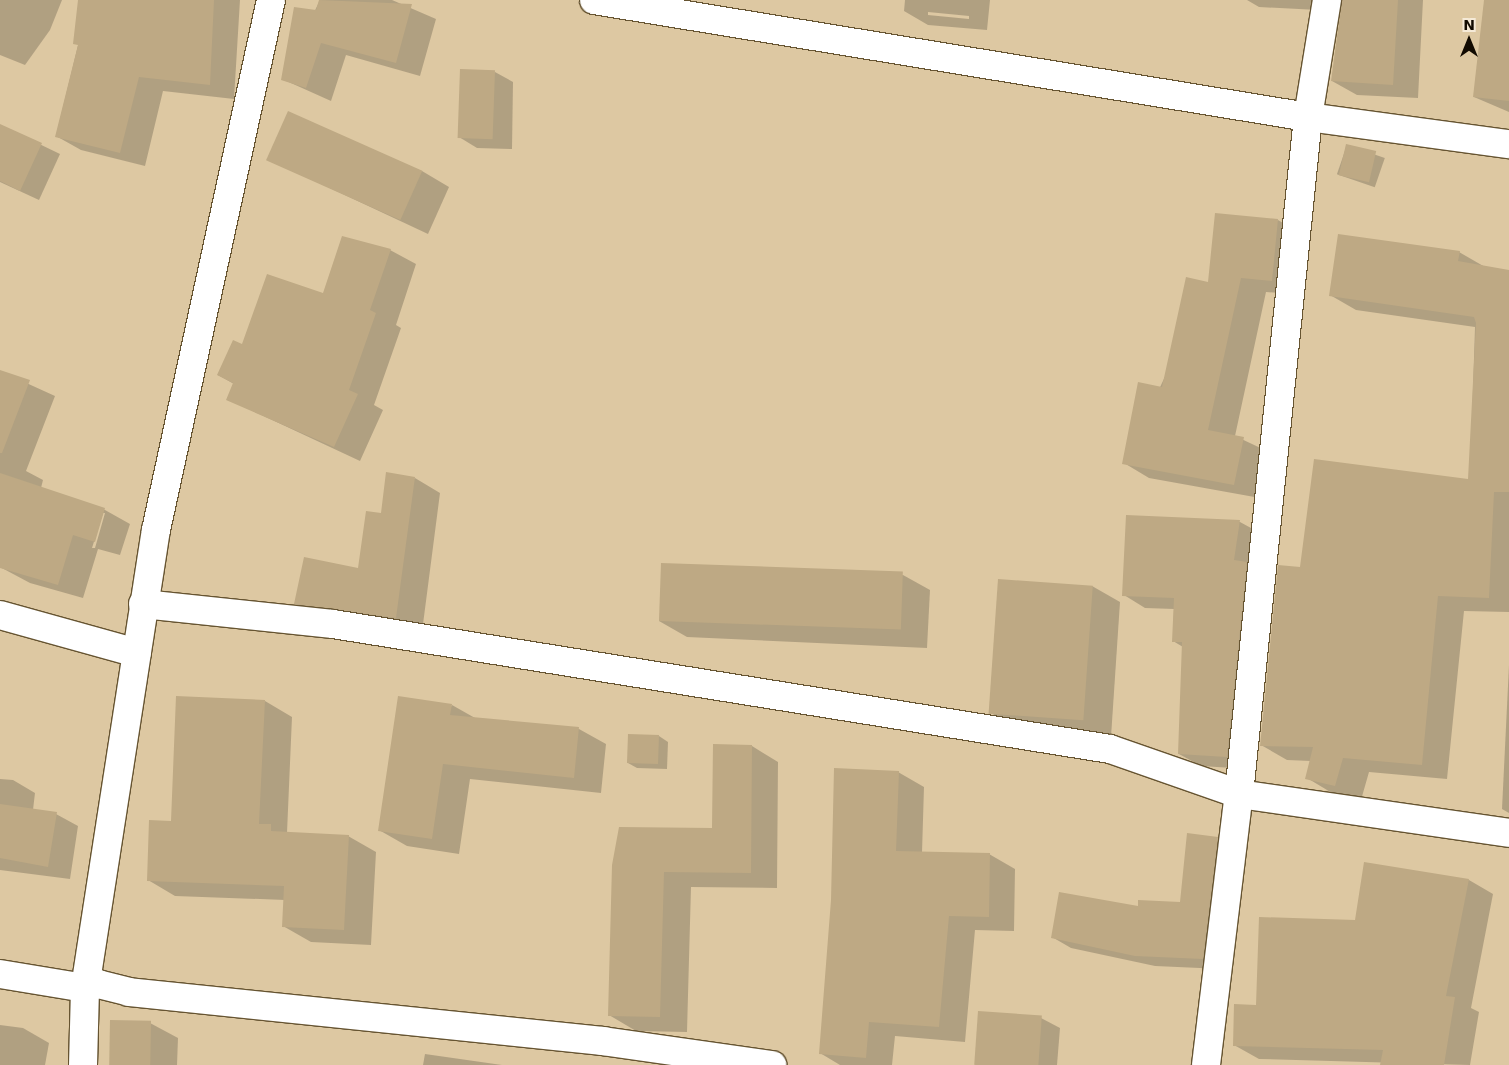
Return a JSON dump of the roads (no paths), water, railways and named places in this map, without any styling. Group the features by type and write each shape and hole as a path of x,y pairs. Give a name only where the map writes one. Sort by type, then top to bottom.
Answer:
{"street":[{"path":"83,1065 86,988 143,604 272,0"},
{"path":"594,0 1308,117 1509,144"},
{"path":"1206,1065 1239,794 1308,117 1326,0"},
{"path":"143,604 333,624 1110,749 1239,794 1509,833"},
{"path":"0,615 137,653"},
{"path":"0,974 86,988 98,984 128,992 603,1041 772,1065"}]}
